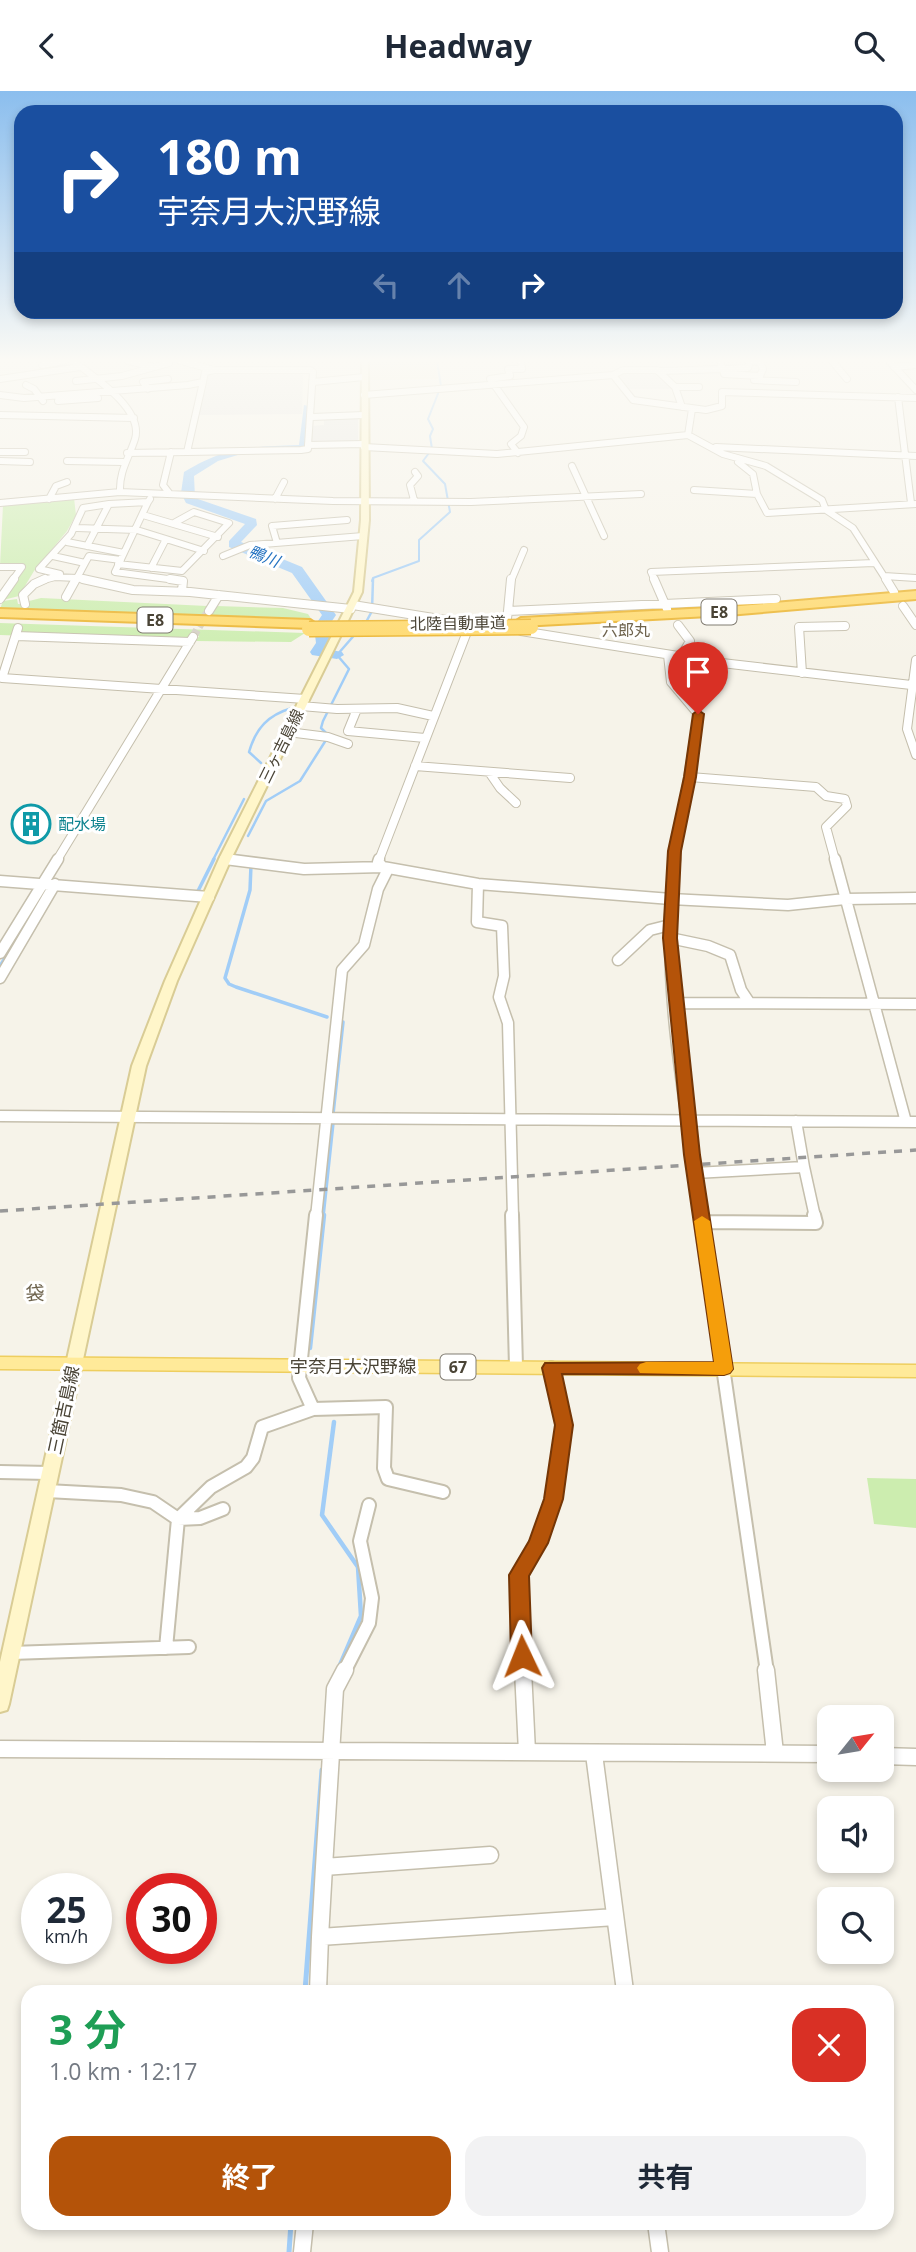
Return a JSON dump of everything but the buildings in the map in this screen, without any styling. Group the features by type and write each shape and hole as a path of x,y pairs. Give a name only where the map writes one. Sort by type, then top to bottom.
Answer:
{"highway":[{"name":"北陸自動車道","path":"526,624 916,595"},
{"name":"北陸自動車道","path":"0,619 17,628 526,624 730,617 910,603"},
{"name":"北陸自動車道","path":"0,613 310,627"}],"main road":[{"name":"三ヶ吉島線","path":"127,1117 139,1066 171,981 225,859 358,592 365,501 364,462"},
{"name":"三箇吉島線","path":"0,1704 127,1117"},
{"name":"宇奈月大沢野線","path":"0,1363 916,1371"}],"street":[{"path":"25,462 30,462"},
{"path":"82,469 86,462"},
{"path":"117,462 123,462 118,478 120,492"},
{"path":"170,462 163,485 170,494"},
{"path":"735,462 753,474 760,504 767,513 914,504 906,462"},
{"path":"751,462 766,466 822,500 826,510 853,528 894,592"},
{"path":"572,466 604,536"},
{"path":"414,501 410,485 418,476 415,472"},
{"path":"49,499 56,487 66,482"},
{"path":"275,499 284,482"},
{"path":"694,490 757,494"},
{"path":"0,503 120,492 275,499 319,507 365,501 471,502 641,494"},
{"path":"22,501 20,494 23,493"},
{"path":"108,584 153,493"},
{"path":"148,502 83,508 77,528 67,542 39,569 133,590 181,591 352,607 681,657 911,685"},
{"path":"88,546 109,504"},
{"path":"319,507 322,522"},
{"path":"67,542 88,546 120,563 182,571 229,523 194,512 174,523"},
{"path":"143,515 218,537"},
{"path":"277,543 272,526 347,520"},
{"path":"77,528 136,530 204,551"},
{"path":"223,556 244,546 363,536"},
{"path":"151,568 166,539"},
{"path":"524,550 511,579 507,615 776,599"},
{"path":"65,597 89,556 183,581 181,591"},
{"path":"52,557 85,563"},
{"path":"667,607 651,572 874,563"},
{"path":"0,567 22,567 0,600"},
{"path":"25,604 23,595 29,586 60,575"},
{"path":"884,576 916,577"},
{"path":"209,611 219,595"},
{"path":"910,603 916,625"},
{"path":"315,1409 299,1378 342,970 363,948 378,884 387,871 378,862 461,639 470,624"},
{"path":"678,625 690,641 681,657"},
{"path":"802,673 799,627 845,626"},
{"path":"0,953 163,688 191,639 17,628 2,678 163,688 357,709 397,708 433,716"},
{"path":"668,655 671,682 698,714 690,777 675,851 671,899 670,938 676,1003 695,1173 744,1499 775,1753"},
{"path":"916,660 911,685 912,733 916,755"},
{"path":"357,709 348,731 425,738"},
{"path":"288,732 328,737 348,744"},
{"path":"415,766 570,778"},
{"path":"489,772 500,788 516,803"},
{"path":"0,1116 911,1122 874,1003 826,827 848,806 845,799 826,796 816,787 690,777"},
{"path":"225,859 304,869 383,867 478,884 671,899 802,905 845,899 916,898"},
{"path":"1,884 42,883 209,897"},
{"path":"0,978 55,884"},
{"path":"478,884 477,922 502,926 504,976 499,997 508,1023 516,1367"},
{"path":"618,960 650,930 670,925"},
{"path":"670,938 708,946 730,955 741,990 749,1002"},
{"path":"676,1003 916,1004"},
{"path":"702,1222 816,1223 796,1121"},
{"path":"695,1173 804,1167"},
{"path":"527,1752 519,1575 538,1543 553,1499 564,1425 551,1368"},
{"path":"166,1648 178,1519 211,1487 246,1467 253,1458 262,1427 315,1409 386,1407 383,1468 388,1479 443,1492"},
{"path":"0,1472 49,1473"},
{"path":"47,1491 132,1497 153,1502 178,1519 200,1518 223,1509"},
{"path":"317,1985 329,1752 335,1689 369,1623 372,1598 360,1541 369,1506"},
{"path":"11,1653 188,1647"},
{"path":"0,1749 817,1754"},
{"path":"594,1754 624,1985"},
{"path":"894,1756 916,1757"},
{"path":"324,1867 490,1856"},
{"path":"320,1937 615,1917"},
{"path":"302,2252 304,2230"},
{"path":"657,2230 660,2252"}],"green space":[{"path":"74,498 76,515 67,531 34,571 19,596 3,600 24,567 0,566 3,505"},
{"path":"41,598 207,606 207,610 216,606 283,608 308,614 312,620 0,609 3,601 17,599 18,604 30,604 29,601"},
{"path":"0,623 305,633 291,642 196,641 199,636 191,635 187,641 0,635"},
{"path":"867,1478 916,1479 916,1528 874,1524"}],"waterway":[{"name":"鴨川","path":"209,462 188,475 187,493 190,500 252,522 234,544 297,570 329,615 321,627 323,643 317,652 337,655"},
{"path":"372,581 373,578 419,561 419,540 450,512 445,484 424,462"},
{"path":"365,624 372,611 373,579"},
{"path":"248,836 266,801 300,781 326,740 327,734 321,728 323,721 349,669 337,655 357,632"},
{"path":"261,763 249,752 255,736 276,714 292,708"},
{"path":"213,860 244,799"},
{"path":"197,893 214,859"},
{"path":"251,865 250,890 225,978 229,984 236,987 327,1017"},
{"path":"0,966 25,926"},
{"path":"333,1114 343,1022"},
{"path":"323,1217 333,1123"},
{"path":"310,1348 324,1215"},
{"path":"334,1422 322,1515 358,1567 361,1616 340,1665"},
{"path":"305,1985 322,1770"},
{"path":"289,2252 291,2230"}],"tunnel":[{"path":"193,637 207,613"}],"railway":[{"path":"0,1211 916,1150"}],"slow traffic":[{"path":"646,1368 724,1369 702,1221"}],"place":[{"name":"配水場","path":"31,824"}],"district":[{"name":"六郎丸","path":"626,630"},
{"name":"袋","path":"35,1293"}],"route":[{"path":"522,1656 519,1575 538,1543 553,1499 564,1425 551,1368 724,1369 692,1155 670,938 675,851 690,777 698,714"}]}
